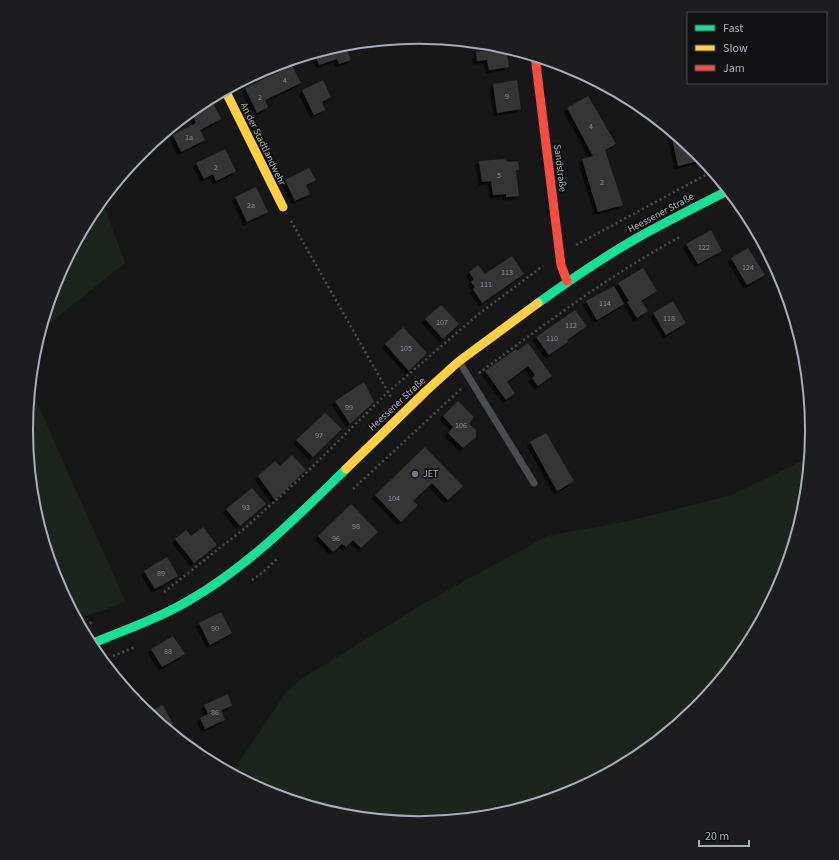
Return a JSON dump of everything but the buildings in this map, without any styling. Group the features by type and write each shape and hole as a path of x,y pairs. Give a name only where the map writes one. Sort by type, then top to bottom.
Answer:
{"main road":[{"name":"Sandstraße","path":"536,62 561,266 568,281"},
{"name":"An der Stadtlandwehr","path":"226,95 283,207"},
{"name":"Heessener Straße","path":"96,642 148,621 206,589 246,559 289,523 401,414 459,361 568,281 629,243 724,193"}],"lane":[{"path":"459,361 534,483"}],"path":[{"path":"163,593 250,523 305,474 388,392 480,313 520,282 560,254 709,174"},
{"path":"283,207 401,414"},
{"path":"349,493 470,380 571,305 685,234"},
{"path":"249,582 280,557"},
{"path":"86,624 94,622"},
{"path":"108,658 136,647"}],"shaded area":[{"path":"104,207 125,263 48,325 62,282 73,259"},
{"path":"35,397 126,603 122,602 102,611 81,616 62,578 46,530 36,480 33,430"},
{"path":"805,460 799,505 793,530 777,578 741,645 710,685 674,721 655,737 613,765 590,777 544,796 495,809 445,816 394,816 344,809 295,796 234,769 287,691 303,678 423,604 547,536 629,521 732,495"}],"traffic: fast":[{"path":"538,303 586,269 624,246 724,193"},
{"path":"96,642 164,613 209,588 271,540 346,469"}],"traffic: slow":[{"path":"227,94 283,207"},
{"path":"346,469 458,362 538,303"}],"traffic: jam":[{"path":"536,62 561,265 567,281"}],"place":[{"name":"JET","path":"415,474"}]}
